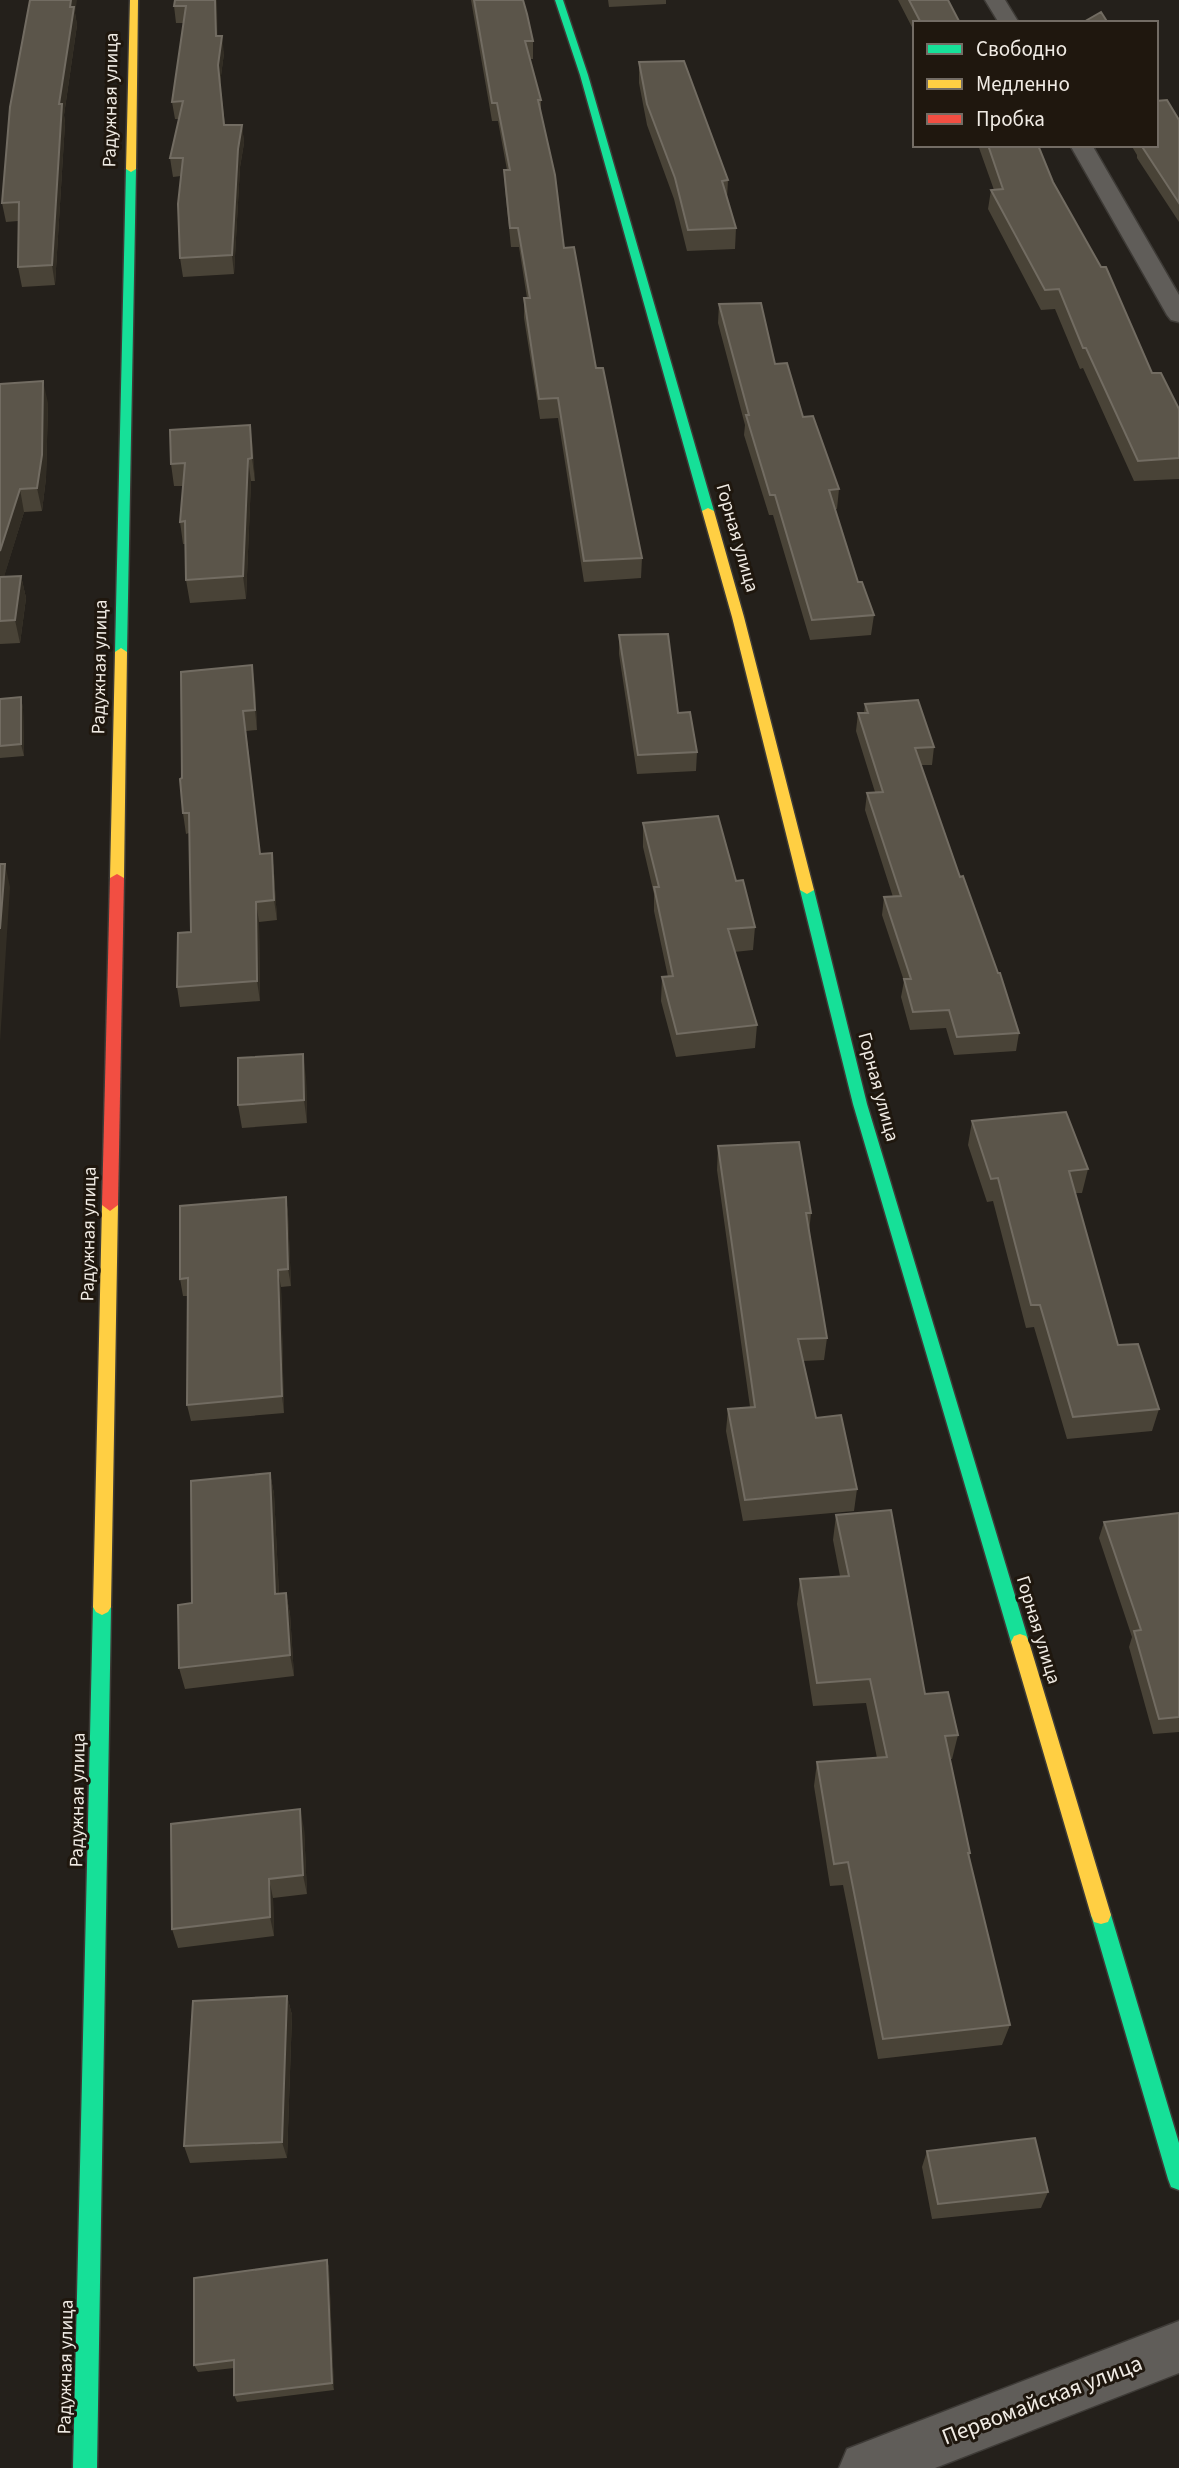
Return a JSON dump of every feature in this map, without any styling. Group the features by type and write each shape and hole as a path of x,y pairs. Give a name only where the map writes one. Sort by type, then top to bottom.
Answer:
{"street":[{"name":"Радужная улица","path":"85,2468 134,0"},
{"name":"Горная улица","path":"559,0 584,75 738,617 860,1104 1179,2179"},
{"path":"995,0 1008,21"},
{"path":"1082,147 1179,315"},
{"name":"Первомайская улица","path":"866,2468 1179,2347"}],"building":[{"path":"30,0 71,0 70,7 74,7 59,104 62,104 52,265 18,267 19,202 2,203 10,107"},
{"path":"175,0 215,0 216,36 222,36 218,65 224,125 242,125 238,149 232,255 180,258 178,204 183,158 170,158 183,101 172,102 186,6 174,6"},
{"path":"474,0 523,0 533,41 525,41 541,100 538,100 555,175 564,248 574,247 596,368 603,368 642,558 584,561 558,398 539,399 524,298 530,298 518,228 510,228 504,170 510,170 497,103 492,103"},
{"path":"909,0 948,0 959,21 920,21"},
{"path":"1101,12 1107,21 1085,21"},
{"path":"684,61 728,180 722,181 736,228 688,230 675,178 647,104 639,62"},
{"path":"1167,100 1179,120 1179,203 1142,147 1158,147 1158,101"},
{"path":"989,147 1039,147 1053,182 1101,267 1106,267 1152,373 1161,373 1179,409 1179,458 1138,461 1086,348 1083,348 1059,289 1045,290 991,190 1003,189"},
{"path":"761,303 775,364 787,363 803,417 813,416 839,489 829,490 858,582 862,582 874,615 812,620 775,495 770,495 746,415 749,415 719,304"},
{"path":"43,381 42,455 37,488 20,489 0,551 0,384"},
{"path":"250,425 252,458 248,459 243,576 186,580 185,521 180,522 185,463 171,464 170,430"},
{"path":"21,576 15,620 0,621 0,577"},
{"path":"668,634 678,713 690,712 697,752 638,755 619,635"},
{"path":"252,665 255,710 243,711 260,854 272,853 274,900 256,902 257,981 177,987 178,933 191,932 189,813 183,813 180,779 181,672"},
{"path":"21,697 21,744 0,746 0,699"},
{"path":"918,700 934,747 915,748 960,877 963,876 1000,973 1019,1033 957,1037 949,1010 913,1012 904,979 911,979 884,897 901,896 867,793 883,792 858,713 868,713 865,704"},
{"path":"718,816 736,881 743,880 755,927 728,929 757,1025 677,1034 662,977 673,976 654,887 659,887 643,823"},
{"path":"0,864 5,864 0,929"},
{"path":"303,1054 304,1100 238,1105 238,1058"},
{"path":"1066,1112 1088,1169 1069,1171 1118,1345 1138,1344 1159,1409 1073,1417 1040,1305 1031,1305 998,1178 991,1179 972,1121"},
{"path":"799,1142 811,1213 806,1213 827,1338 798,1339 816,1418 841,1415 857,1489 745,1500 728,1409 755,1407 718,1146"},
{"path":"286,1197 288,1269 278,1270 282,1396 187,1405 188,1278 180,1279 180,1206"},
{"path":"270,1473 275,1594 286,1593 290,1655 179,1668 178,1605 192,1603 191,1481"},
{"path":"891,1510 925,1694 948,1692 958,1735 945,1736 968,1853 1010,2025 883,2039 848,1862 834,1864 817,1762 887,1757 870,1679 817,1683 800,1579 849,1576 836,1515"},
{"path":"1179,1513 1179,1717 1159,1719 1134,1631 1141,1630 1104,1522"},
{"path":"300,1809 303,1875 269,1879 270,1917 172,1929 171,1824"},
{"path":"287,1996 282,2142 184,2146 193,2001"},
{"path":"1035,2138 1048,2192 938,2204 927,2151"},
{"path":"327,2260 332,2383 234,2395 234,2360 194,2365 194,2278"}],"traffic: fast":[{"path":"559,0 584,75 708,511"},
{"path":"121,652 131,169"},
{"path":"807,890 860,1104 1020,1642"},
{"path":"85,2468 102,1607"},
{"path":"1101,1915 1179,2179"}],"traffic: slow":[{"path":"131,169 134,0"},
{"path":"708,511 738,617 807,890"},
{"path":"117,878 121,652"},
{"path":"102,1607 110,1205"},
{"path":"1020,1642 1101,1915"}],"traffic: jam":[{"path":"110,1205 117,878"}]}
